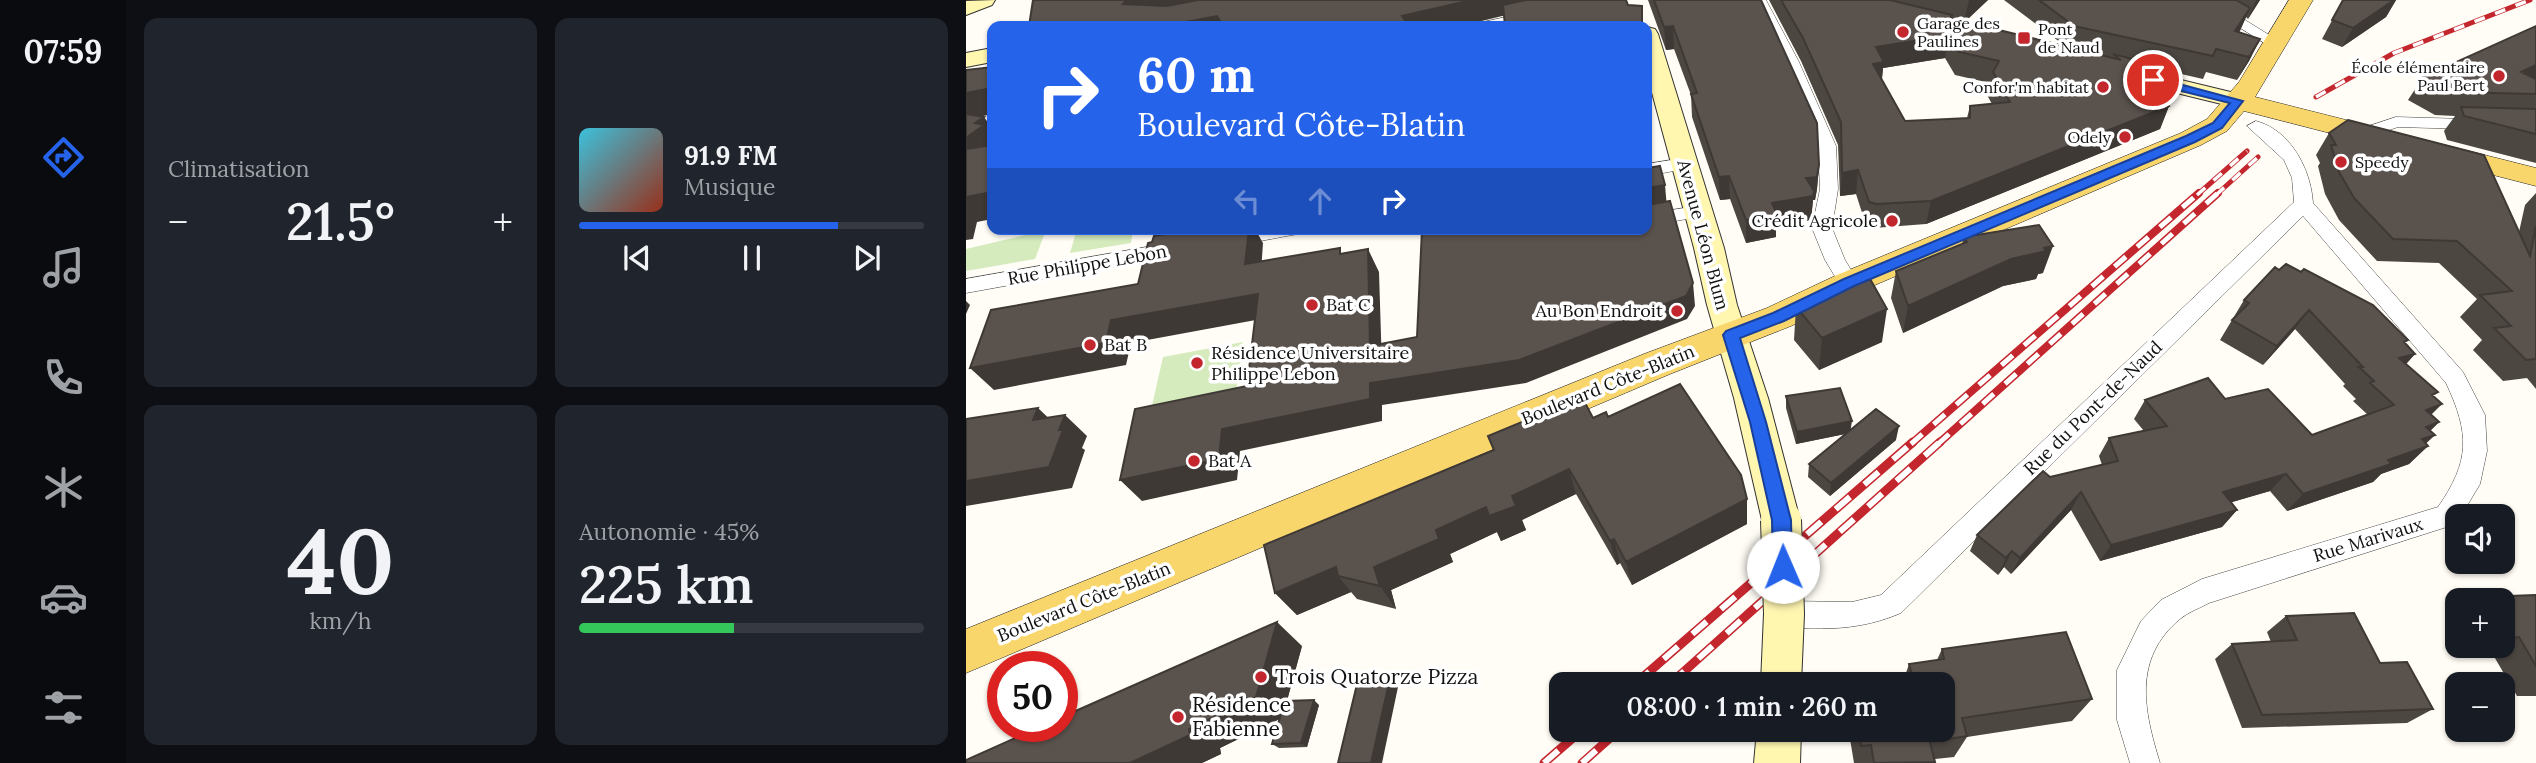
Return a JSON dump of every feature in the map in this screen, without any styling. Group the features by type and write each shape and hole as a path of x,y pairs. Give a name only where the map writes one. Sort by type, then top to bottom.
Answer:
{"main road":[{"path":"966,9 984,0"},
{"path":"2227,113 2252,84 2301,0"},
{"name":"Avenue Léon Blum","path":"1652,52 1758,422 1782,520 1784,614 1782,672"},
{"path":"966,60 987,56"},
{"path":"2086,63 2227,113 2256,126 2282,127 2324,122"},
{"path":"2227,113 2324,122 2536,177"},
{"name":"Boulevard Côte-Blatin","path":"968,654 1779,317 1849,282 2178,144 2227,113"},
{"path":"1777,763 1778,742"}],"street":[{"path":"1759,0 1791,62 1827,146 1829,189 1822,228 1835,260 1849,282"},
{"path":"2203,0 2274,43"},
{"path":"1507,21 1547,12"},
{"path":"2366,133 2380,126 2403,122 2536,126"},
{"path":"2256,126 2282,146 2299,167 2304,182 2304,204"},
{"path":"1652,169 1684,164"},
{"name":"Rue du Pont-de-Naud","path":"1784,614 1855,616 1874,613 1891,604 2304,204"},
{"name":"Rue Marivaux","path":"2145,763 2132,720 2131,670 2151,631 2171,609 2202,592 2446,516 2468,484 2475,451 2473,415 2455,378 2304,204"},
{"path":"1652,219 1697,212"},
{"path":"1215,242 1256,235"},
{"name":"Rue Philippe Lebon","path":"966,286 1189,247"}],"green space":[{"path":"1025,235 1044,235 1035,259 966,271 966,249"},
{"path":"1075,235 1132,235 1131,243 1070,253"},
{"path":"1243,342 1236,393 1151,410 1163,357"}],"building":[{"path":"1033,0 1126,0 1123,4 1167,6 1198,0 1472,0 1402,16 1406,21 1220,21 1217,16 1191,21 1030,21"},
{"path":"1526,0 1626,0 1628,5 1642,6 1642,21 1505,21 1503,5"},
{"path":"1654,0 1761,0 1817,123 1817,177 1806,178 1814,191 1813,196 1772,203 1777,214 1746,220 1729,176 1719,177 1691,94 1697,93 1673,26 1664,27"},
{"path":"1781,0 1890,0 1952,15 1950,18 2121,60 2113,54 2144,62 2169,106 1931,201 1877,204 1869,202 1858,170 1842,173 1841,122 1803,38","holes":["1950,35 1959,52 1999,61 1993,72 2010,102 1970,106 1970,118 1905,121 1873,64 1884,62 1876,47"]},
{"path":"2039,0 2236,0 2250,8 2235,31 2260,39 2249,57 2216,49 2213,56 2074,26"},
{"path":"2343,0 2394,0 2353,28 2332,20"},
{"path":"2536,26 2536,65 2521,72 2536,79 2536,94 2452,92 2423,77"},
{"path":"987,68 987,89 966,93 966,70"},
{"path":"2461,107 2536,109 2536,134 2464,116"},
{"path":"966,114 984,117 975,123 984,125 966,138"},
{"path":"2348,120 2484,155 2530,256 2536,226 2536,359 2526,360 2494,328 2511,326 2480,295 2512,291 2457,241 2393,239 2354,198 2339,172 2331,145 2336,145 2329,133"},
{"path":"987,146 987,193 966,197 966,149"},
{"path":"1660,166 1665,185 1652,187 1652,167"},
{"path":"1670,201 1693,283 1686,296 1519,360 1370,383 1370,399 1222,429 1219,459 1120,480 1135,409 1247,386 1258,294 1111,320 1106,343 970,368 991,310 1138,284 1148,243 1152,242 1154,236 1248,235 1245,264 1340,248 1340,254 1368,249 1370,346 1417,337 1422,235 1652,235 1652,204"},
{"path":"2039,225 2053,246 2044,248 2046,251 2011,259 1908,306 1896,271 1967,242 1964,237"},
{"path":"2286,264 2301,272 2304,269 2373,305 2408,340 2404,342 2415,354 2399,358 2438,392 2432,395 2442,404 2426,410 2439,422 2426,427 2435,435 2422,439 2428,446 2388,460 2391,464 2303,494 2286,474 2223,492 2237,510 2111,545 2081,492 2020,558 2012,551 2006,558 1977,535 2043,471 2050,477 2118,461 2109,438 2167,426 2145,400 2208,378 2225,399 2268,389 2312,435 2394,405 2370,383 2374,381 2359,367 2363,367 2309,310 2277,346 2232,320 2249,303 2244,300 2275,267 2279,270"},
{"path":"1869,277 1887,309 1822,338 1796,307"},
{"path":"1680,384 1741,475 1747,499 1626,562 1614,539 1610,541 1569,469 1512,496 1516,506 1489,516 1486,507 1436,530 1439,539 1374,567 1380,586 1338,576 1336,567 1275,593 1264,545 1494,450 1488,436 1582,397 1593,418 1606,412 1608,417"},
{"path":"1840,388 1852,421 1797,432 1786,396"},
{"path":"1038,408 1033,420 1065,415 1059,430 1063,430 1049,467 966,481 966,419"},
{"path":"1876,409 1899,426 1831,483 1809,464"},
{"path":"2536,595 2536,666 2519,637 2515,638 2515,596"},
{"path":"2354,613 2380,663 2407,662 2433,709 2262,715 2232,644 2297,640 2286,616"},
{"path":"1277,622 1256,697 1189,729 1190,735 1130,763 966,763 966,760 1006,742 1078,742 1078,710"},
{"path":"2066,632 2092,699 1962,718 1967,736 1955,738 1955,672 1911,672 1909,664 1944,659 1942,649"},
{"path":"1390,678 1371,763 1338,763 1358,680"},
{"path":"1314,700 1301,743 1272,744 1285,701"},
{"path":"1860,742 1930,742 1935,762 1874,763 1871,745 1861,746"}],"railway":[{"path":"2316,97 2394,53 2530,0"},
{"path":"2197,195 2247,151"},
{"path":"2216,195 2258,157"},
{"path":"1911,444 2199,193"},
{"path":"1938,444 2218,193"},
{"path":"1649,672 1913,442"},
{"path":"1683,672 1940,442"},
{"path":"1544,763 1568,742"},
{"path":"1582,763 1606,742"}],"place":[{"name":"Garage des Paulines","path":"1903,32"},
{"name":"Pont de Naud","path":"2024,38"},
{"name":"École élémentaire Paul Bert","path":"2499,76"},
{"name":"Confor'm habitat","path":"2103,87"},
{"name":"Odely","path":"2125,137"},
{"name":"Speedy","path":"2341,162"},
{"name":"Crédit Agricole","path":"1892,221"},
{"name":"Bat C","path":"1312,305"},
{"name":"Au Bon Endroit","path":"1677,311"},
{"name":"Bat B","path":"1090,345"},
{"name":"Résidence Universitaire Philippe Lebon","path":"1197,363"},
{"name":"Bat A","path":"1194,461"},
{"name":"Trois Quatorze Pizza","path":"1261,677"},
{"name":"Résidence Fabienne","path":"1178,717"}],"route":[{"path":"1783,567 1782,520 1765,447 1731,335 1779,317 1849,282 2191,139 2217,125 2238,101 2153,80"}]}
